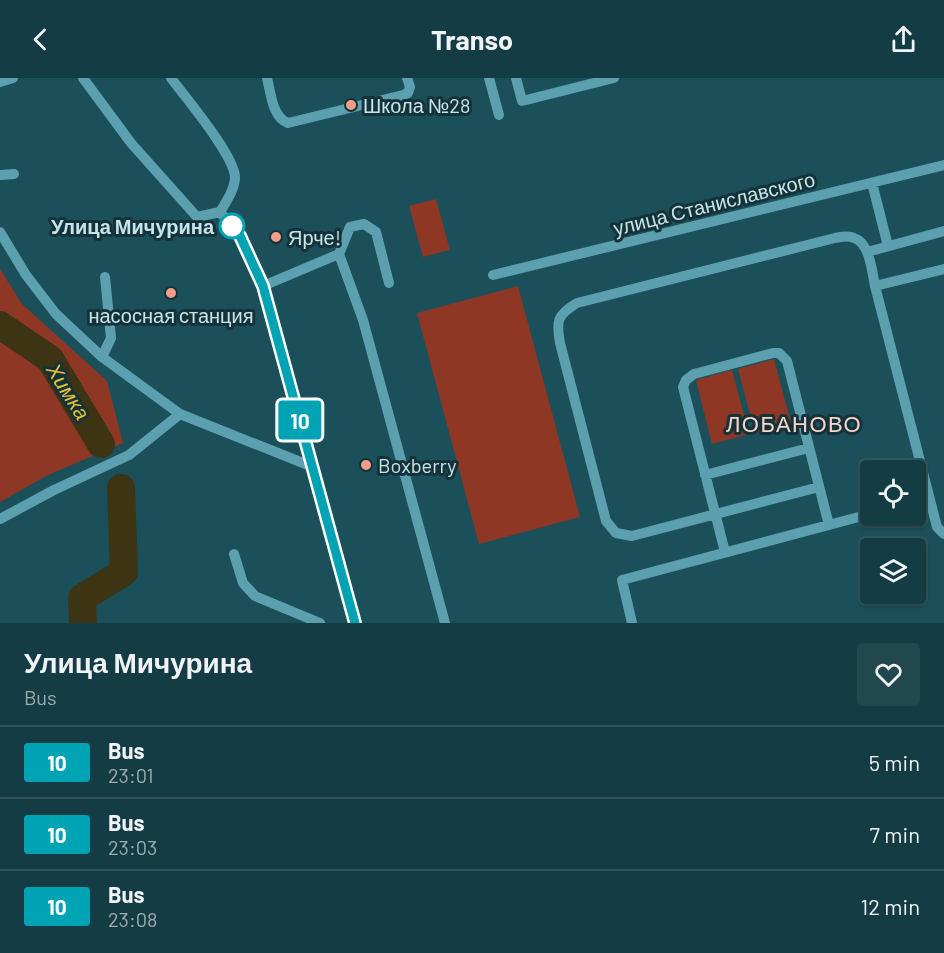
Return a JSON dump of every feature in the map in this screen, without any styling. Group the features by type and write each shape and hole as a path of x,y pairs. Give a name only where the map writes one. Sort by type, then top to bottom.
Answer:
{"street":[{"path":"0,82 13,78"},
{"path":"83,78 131,143 197,216 220,212 230,195 235,177 230,159 171,78"},
{"path":"267,78 276,114 288,123 403,95 408,93 410,87 407,78"},
{"path":"489,78 499,115"},
{"path":"516,78 522,100 614,78"},
{"name":"улица Станиславского","path":"493,275 944,165"},
{"path":"0,175 14,174"},
{"path":"872,183 888,246"},
{"path":"220,212 240,236 263,286 355,623"},
{"path":"389,283 376,232 364,224 350,227 339,254 363,320 445,623"},
{"path":"867,252 944,231"},
{"path":"0,232 26,275 56,314 102,357 180,414 313,467"},
{"path":"819,487 632,536 616,533 606,521 560,343 558,320 564,310 577,303 835,238 854,237 862,242 867,252 938,527 944,534"},
{"path":"263,286 339,254"},
{"path":"875,286 944,269"},
{"path":"102,357 111,338 105,277"},
{"path":"725,552 683,387 686,380 694,374 773,353 779,353 787,361 829,525"},
{"path":"0,519 54,490 129,455 180,414"},
{"path":"705,475 809,448"},
{"path":"655,516 659,529"},
{"path":"633,623 622,580 860,517"},
{"path":"234,554 243,583 255,596 320,623"}],"shaded area":[{"path":"436,199 450,250 423,257 409,206"},
{"path":"0,269 22,304 107,381 123,443 48,475 0,502"},
{"path":"518,286 580,517 479,544 417,313"},
{"path":"774,359 791,423 755,433 738,369"},
{"path":"732,370 749,434 712,444 696,380"}],"waterway":[{"name":"Химка","path":"0,325 50,359 101,444"},
{"name":"Химка","path":"83,623 82,598 124,572 121,488"}],"bus line":[{"name":"10","path":"229,223 240,236 263,286 355,623"}],"place":[{"name":"Школа №28","path":"351,105"},
{"name":"Улица Мичурина","path":"232,226"},
{"name":"Ярче!","path":"276,237"},
{"name":"насосная станция","path":"171,293"},
{"name":"Boxberry","path":"366,465"}],"district":[{"name":"ЛОБАНОВО","path":"794,423"}]}
